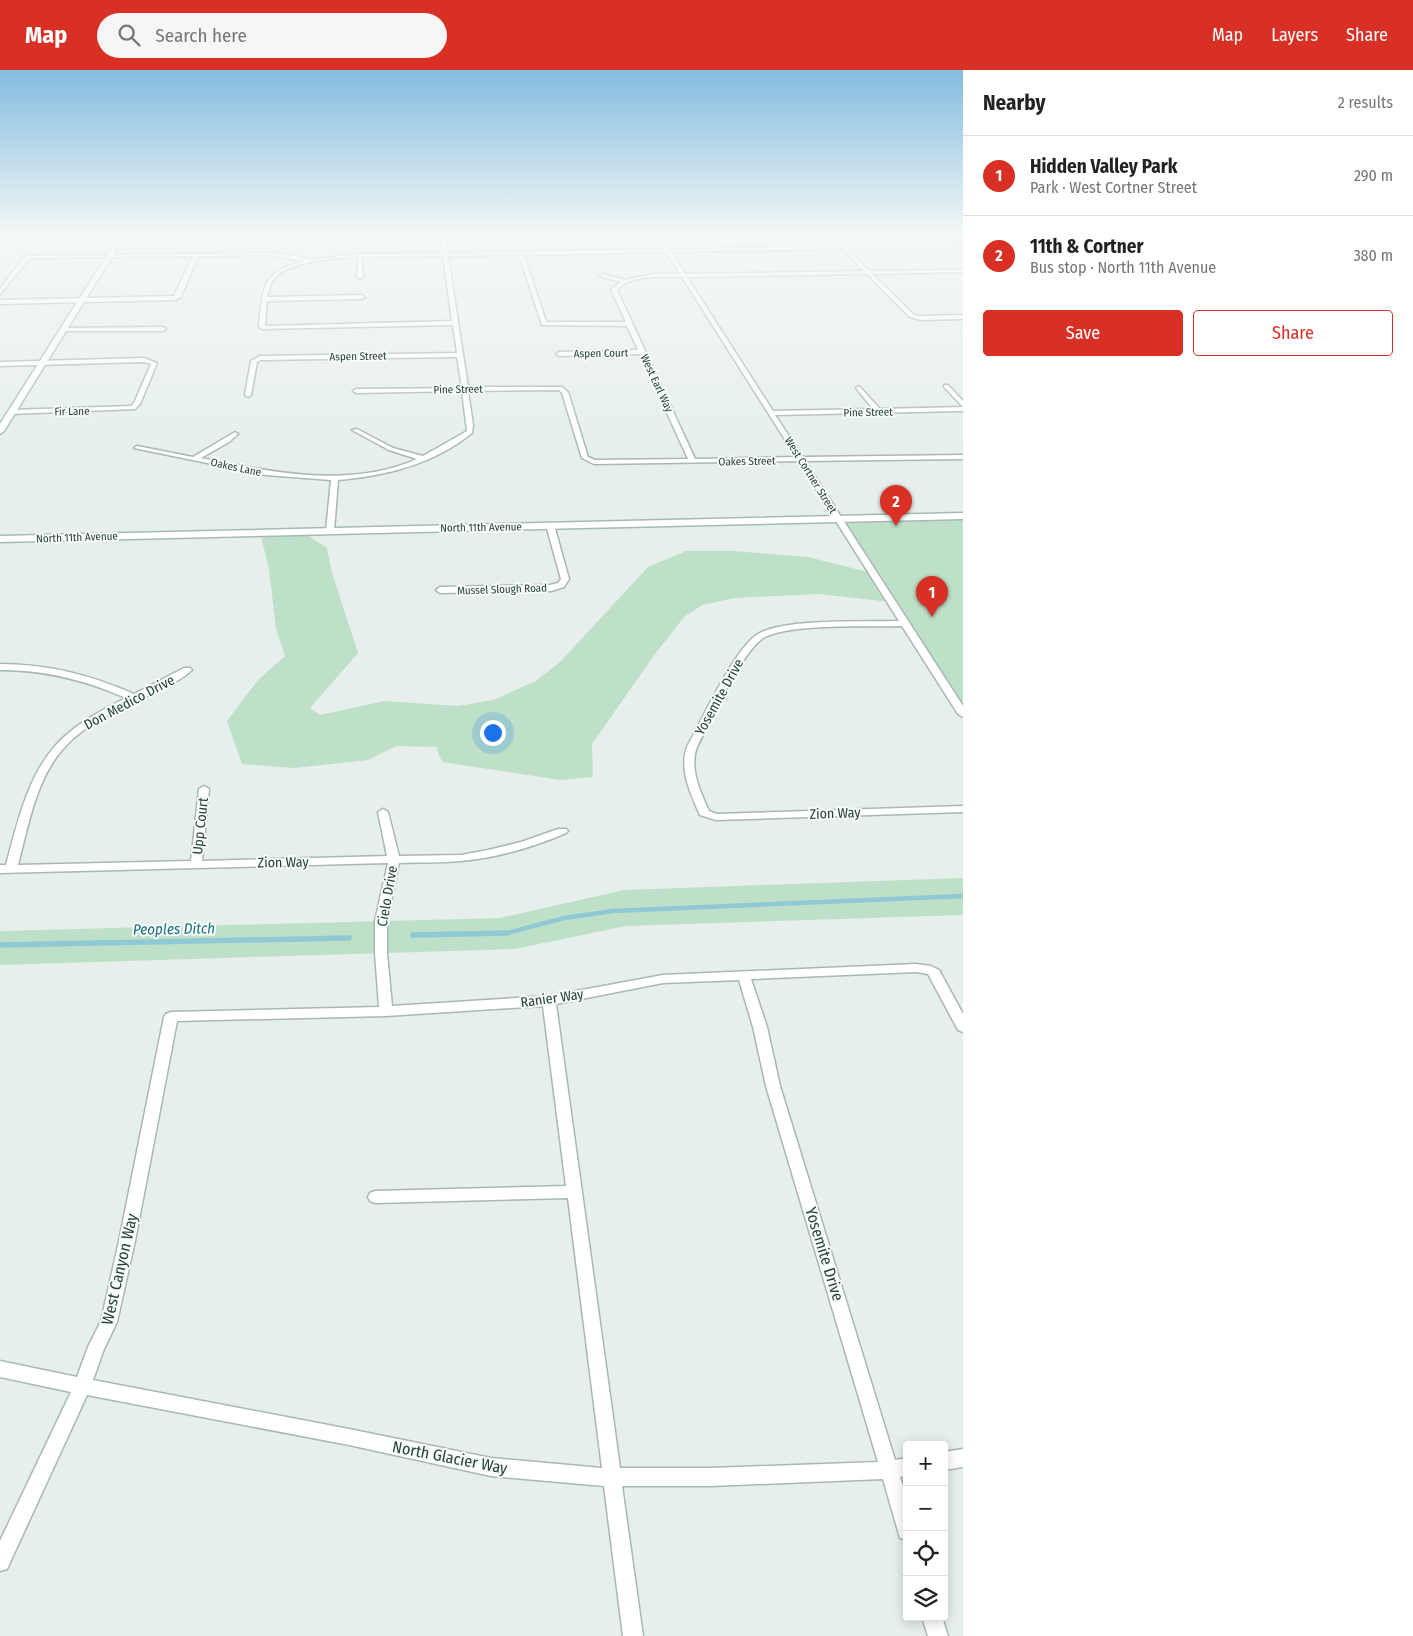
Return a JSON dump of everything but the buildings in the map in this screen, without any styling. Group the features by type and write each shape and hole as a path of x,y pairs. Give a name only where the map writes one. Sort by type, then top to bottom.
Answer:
{"main road":[{"path":"0,431 77,309"},
{"name":"North 11th Avenue","path":"0,539 963,516"}],"street":[{"path":"265,309 262,326 264,328 455,323"},
{"path":"453,309 464,389"},
{"path":"538,309 542,322 545,324 628,324"},
{"name":"West Earl Way","path":"622,309 693,461"},
{"name":"West Cortner Street","path":"705,309 963,714"},
{"path":"905,309 917,317 963,317"},
{"path":"64,330 163,329"},
{"name":"Aspen Court","path":"559,354 642,352"},
{"name":"Aspen Street","path":"248,395 254,361 256,359 459,355"},
{"name":"Fir Lane","path":"12,412 133,408 137,404 154,363 152,361 42,363"},
{"path":"0,364 42,363"},
{"path":"946,386 962,409"},
{"name":"Pine Street","path":"356,391 560,388 565,392 585,458 591,462"},
{"path":"859,388 878,411"},
{"name":"Oakes Lane","path":"137,448 283,476 335,477 384,472 424,458 470,432 464,389"},
{"name":"Pine Street","path":"772,413 962,409"},
{"path":"355,430 386,447 424,458"},
{"path":"194,459 227,441 235,434"},
{"name":"Oakes Street","path":"591,462 802,461 963,457"},
{"path":"330,531 335,477"},
{"name":"Mussel Slough Road","path":"440,590 551,588 560,585 565,579 550,526"},
{"name":"Yosemite Drive","path":"707,815 700,806 688,758 692,747 733,671 748,647 765,633 787,628 905,623"},
{"path":"0,667 37,668 72,674 101,683 134,698"},
{"name":"Don Medico Drive","path":"5,868 40,779 54,754 78,730 187,670"},
{"name":"Upp Court","path":"196,863 204,789"},
{"name":"Zion Way","path":"707,815 716,817 963,809"},
{"name":"Cielo Drive","path":"383,812 394,860 381,921 381,953 386,1011"},
{"name":"Zion Way","path":"5,868 461,858 500,853 533,843 562,831"},
{"name":"Ranier Way","path":"171,1016 386,1011 549,1001 663,979 744,977 916,968 931,970 939,979 963,1027"},
{"name":"Yosemite Drive","path":"744,977 760,1027 773,1086 903,1517"},
{"path":"549,1001 633,1636"},
{"name":"West Canyon Way","path":"0,1562 82,1386 96,1347 109,1322 117,1291 171,1016"},
{"path":"375,1197 574,1192"},
{"name":"North Glacier Way","path":"0,1368 491,1467 592,1477 711,1477 889,1470 903,1468"},
{"path":"948,1460 963,1458"},
{"path":"933,1621 938,1636"}],"green space":[{"path":"963,516 963,714 891,602 819,594 734,598 702,605 684,617 655,654 592,744 593,777 560,780 442,762 436,747 396,746 368,760 294,768 242,764 227,721 258,680 285,656 276,629 269,569 260,532 301,531 327,548 332,573 358,653 310,708 320,715 385,701 458,706 493,700 536,681 561,661 648,567 686,551 733,551 808,557 872,573 839,519"},
{"path":"963,878 963,915 626,926 515,949 0,965 0,931 500,918 624,890"}],"waterway":[{"path":"507,933 564,918 613,911 963,896"},
{"path":"413,935 507,933"},
{"path":"448,934 507,933"},
{"name":"Peoples Ditch","path":"0,945 349,938"}],"place":[{"name":"11th & Cortner","path":"896,526"},
{"name":"Hidden Valley Park","path":"932,617"}]}
